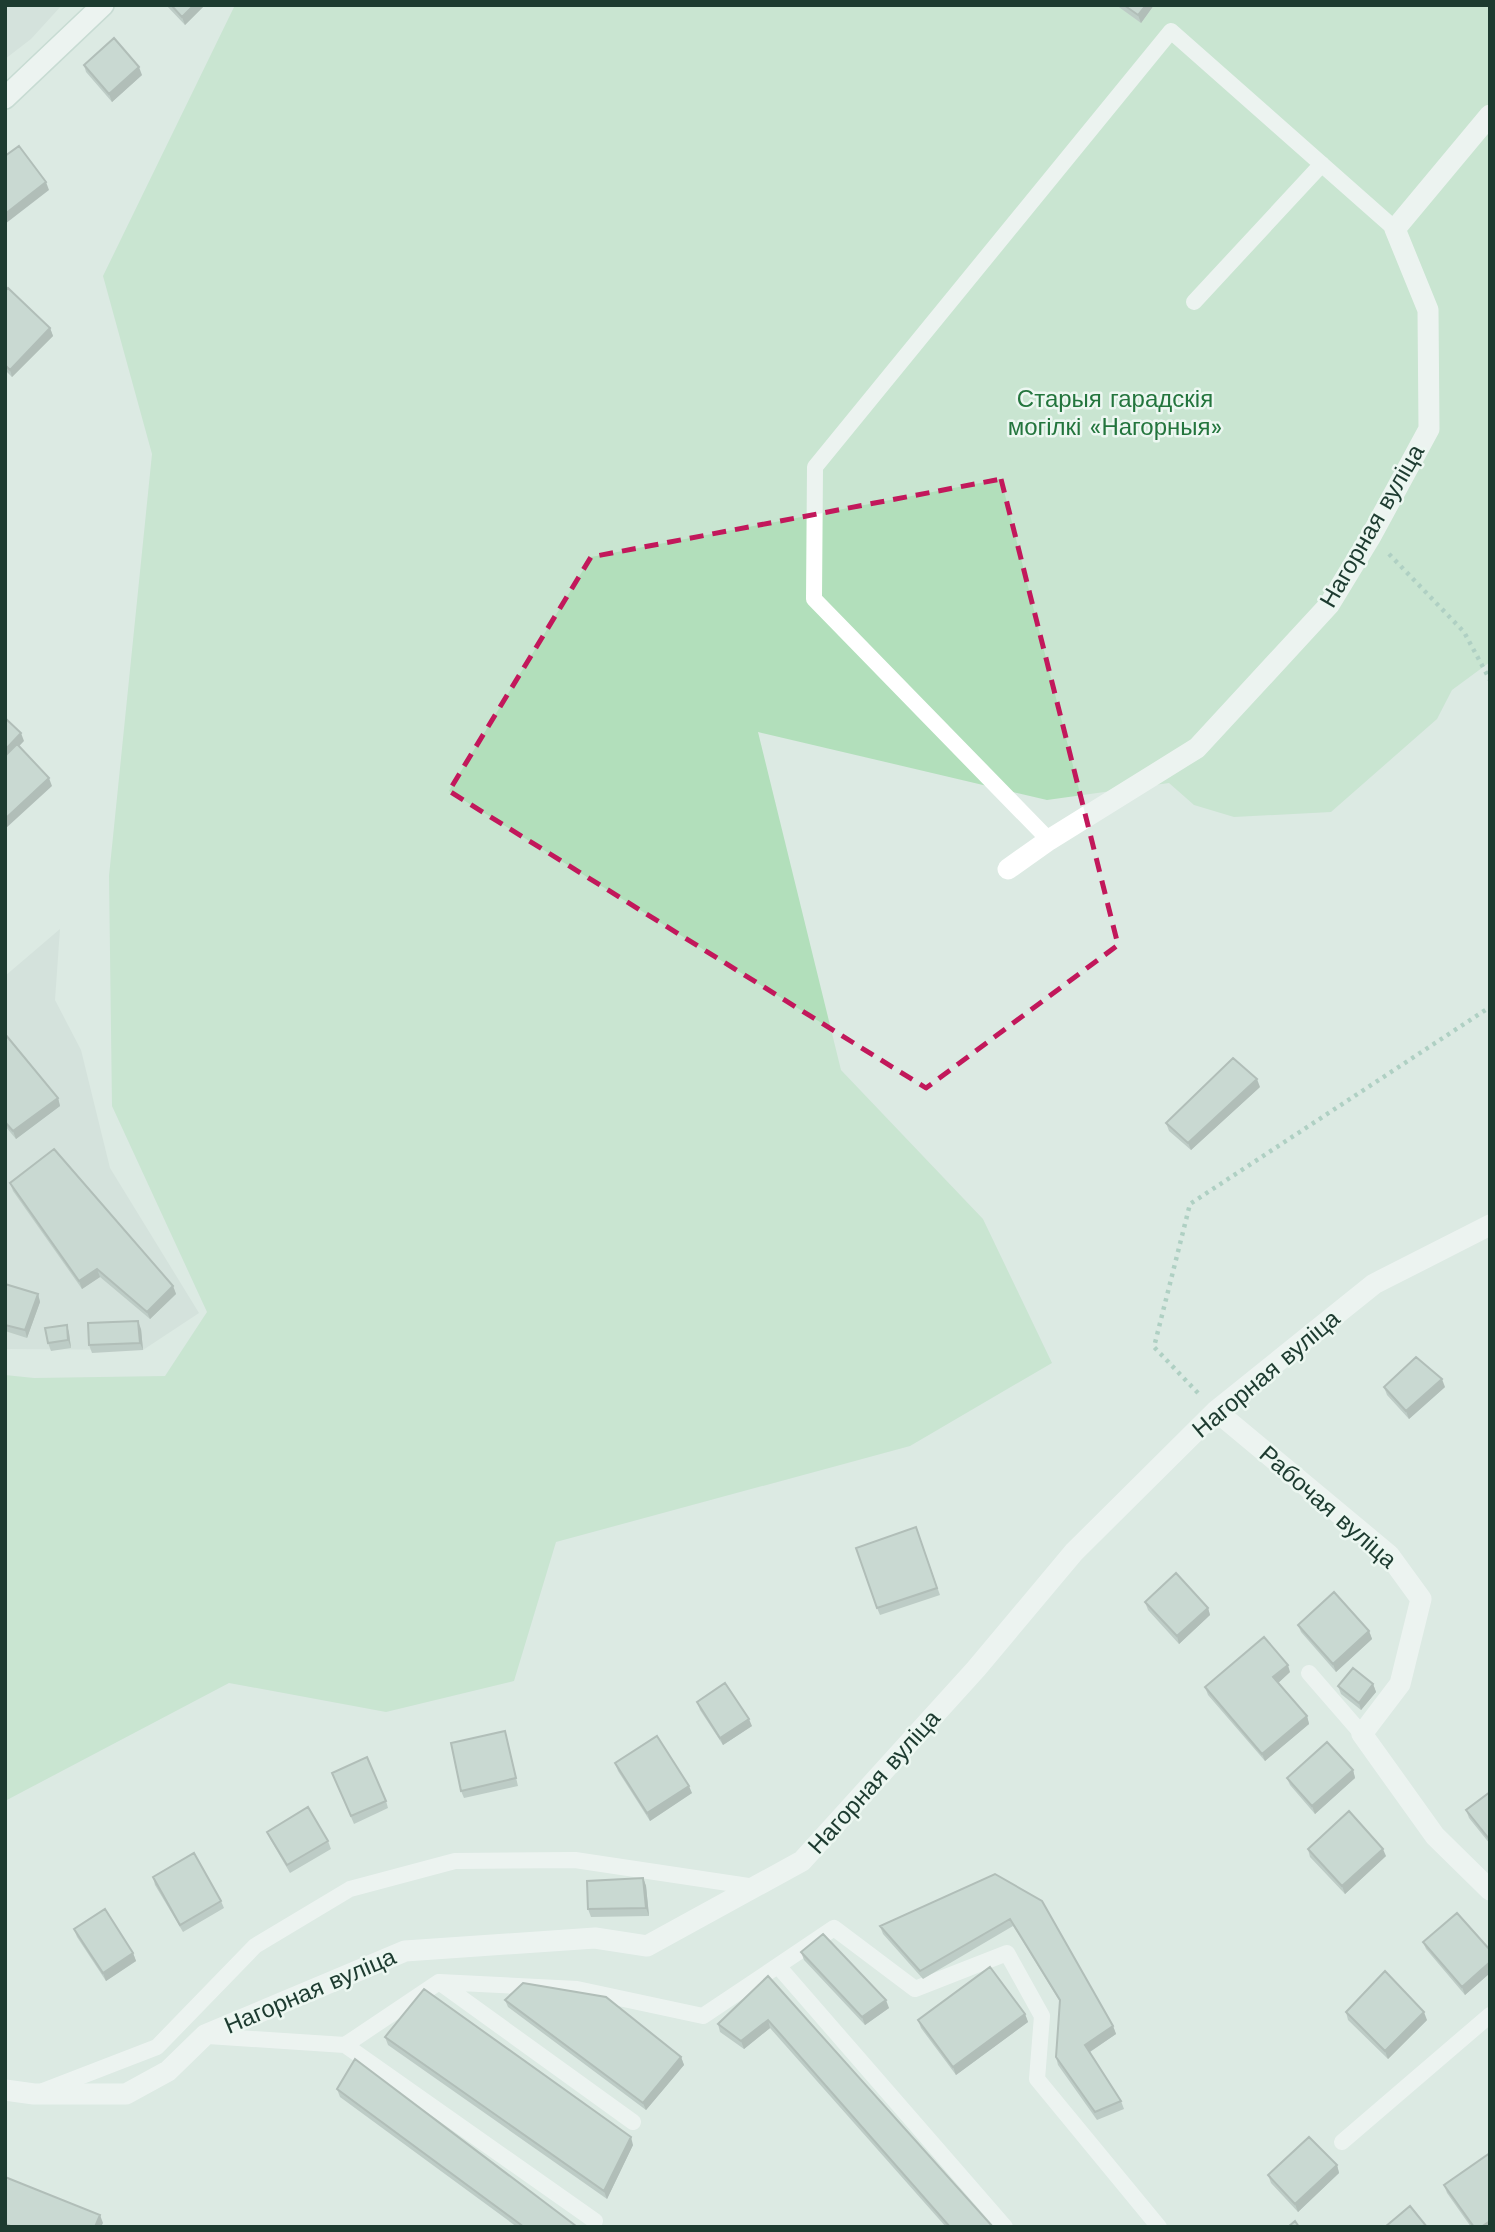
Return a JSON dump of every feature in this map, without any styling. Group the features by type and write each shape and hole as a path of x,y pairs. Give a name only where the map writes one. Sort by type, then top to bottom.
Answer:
{"street":[{"path":"5,98 103,5"},
{"path":"1395,229 1490,116"},
{"name":"Нагорная вуліца","path":"1008,869 1049,840 1197,748 1329,605 1371,536 1429,429 1428,310 1395,229"},
{"name":"Нагорная вуліца","path":"5,2090 34,2094 126,2094 168,2071 205,2035 405,1951 595,1938 648,1946 803,1861 976,1669 1074,1552 1216,1411 1374,1284 1490,1225"},
{"name":"Рабочая вуліца","path":"1216,1411 1389,1555 1421,1598 1399,1684 1362,1734"},
{"path":"1362,1734 1435,1836 1490,1890"}],"lane":[{"path":"1049,840 814,599 815,467 1171,31 1395,229"},
{"path":"1194,302 1322,164"},
{"path":"1309,1673 1362,1734"},
{"path":"34,2094 158,2047 255,1946 350,1889 455,1861 468,1860 575,1860 755,1887"},
{"path":"345,2045 439,1983 577,1989 703,2016 834,1928 915,1989 1007,1953 1042,2016 1037,2079 1159,2227"},
{"path":"778,1966 1005,2227"},
{"path":"439,1983 633,2122"},
{"path":"1342,2142 1490,2015"},
{"path":"205,2035 345,2045 595,2221"}],"path":[{"path":"1371,536 1464,632 1490,680"},
{"path":"1216,1411 1154,1347 1190,1204 1490,1007"}],"highlighted area":[{"path":"1001,479 1118,945 926,1088 449,791 591,557"}],"shaded area":[{"path":"5,5 62,5 31,39 5,59"},
{"path":"60,929 55,1000 81,1050 110,1168 199,1313 143,1350 5,1349 5,976"}],"green space":[{"name":"Старыя гарадскія могілкі «Нагорныя»","path":"235,5 1490,5 1490,662 1452,690 1437,719 1331,812 1234,817 1194,805 1169,783 1047,800 758,732 841,1070 983,1219 1052,1363 910,1446 556,1542 514,1681 386,1712 229,1683 5,1801 5,1375 34,1378 165,1376 207,1312 112,1106 109,876 152,454 103,276"}],"building":[{"path":"171,5 194,5 182,17"},
{"path":"1124,5 1146,5 1138,15"},
{"path":"114,38 139,67 109,94 84,65"},
{"path":"19,146 46,182 5,214 5,156"},
{"path":"8,288 50,328 10,370 5,365 5,291"},
{"path":"5,718 21,733 5,750"},
{"path":"17,744 49,778 5,819 5,756"},
{"path":"5,1034 58,1098 13,1131 5,1122"},
{"path":"1233,1058 1257,1079 1188,1143 1166,1123"},
{"path":"54,1149 173,1286 147,1312 97,1269 79,1281 10,1183"},
{"path":"5,1284 38,1294 25,1330 5,1325"},
{"path":"138,1321 140,1343 89,1345 88,1323"},
{"path":"67,1325 68,1340 48,1343 45,1328"},
{"path":"1416,1357 1442,1379 1406,1411 1384,1387"},
{"path":"916,1527 937,1588 877,1608 856,1548"},
{"path":"1176,1573 1208,1608 1177,1636 1145,1602"},
{"path":"1334,1592 1369,1631 1333,1664 1298,1625"},
{"path":"1264,1637 1288,1665 1273,1677 1307,1716 1262,1754 1205,1687"},
{"path":"1353,1668 1373,1684 1359,1703 1338,1686"},
{"path":"725,1683 749,1719 720,1738 697,1702"},
{"path":"505,1731 516,1778 461,1791 451,1743"},
{"path":"657,1736 689,1786 647,1813 615,1763"},
{"path":"1327,1742 1353,1770 1312,1806 1287,1778"},
{"path":"367,1757 386,1801 351,1816 332,1773"},
{"path":"1490,1792 1490,1840 1466,1810"},
{"path":"308,1807 328,1841 287,1865 267,1832"},
{"path":"1349,1811 1383,1849 1342,1886 1308,1849"},
{"path":"194,1853 221,1901 180,1925 153,1877"},
{"path":"995,1874 1042,1901 1113,2026 1085,2045 1121,2101 1095,2112 1056,2057 1060,2000 1010,1919 920,1971 880,1926"},
{"path":"643,1878 646,1908 588,1909 587,1881"},
{"path":"105,1909 133,1953 103,1973 74,1929"},
{"path":"1457,1913 1490,1950 1490,1962 1462,1987 1423,1942"},
{"path":"823,1934 886,2000 862,2017 801,1952"},
{"path":"990,1967 1025,2014 953,2067 918,2020"},
{"path":"1385,1971 1424,2012 1385,2051 1346,2012"},
{"path":"768,1976 993,2227 950,2227 768,2020 741,2041 718,2024"},
{"path":"523,1983 606,1997 681,2057 643,2103 505,2000"},
{"path":"424,1989 631,2137 604,2191 385,2037"},
{"path":"355,2059 576,2226 524,2227 337,2089"},
{"path":"1309,2137 1337,2165 1295,2204 1268,2175"},
{"path":"1490,2153 1490,2221 1481,2227 1474,2227 1444,2185"},
{"path":"5,2177 100,2215 95,2227 13,2227 5,2224"},
{"path":"1410,2206 1427,2227 1385,2227"},
{"path":"1295,2221 1299,2227 1288,2227"}]}
